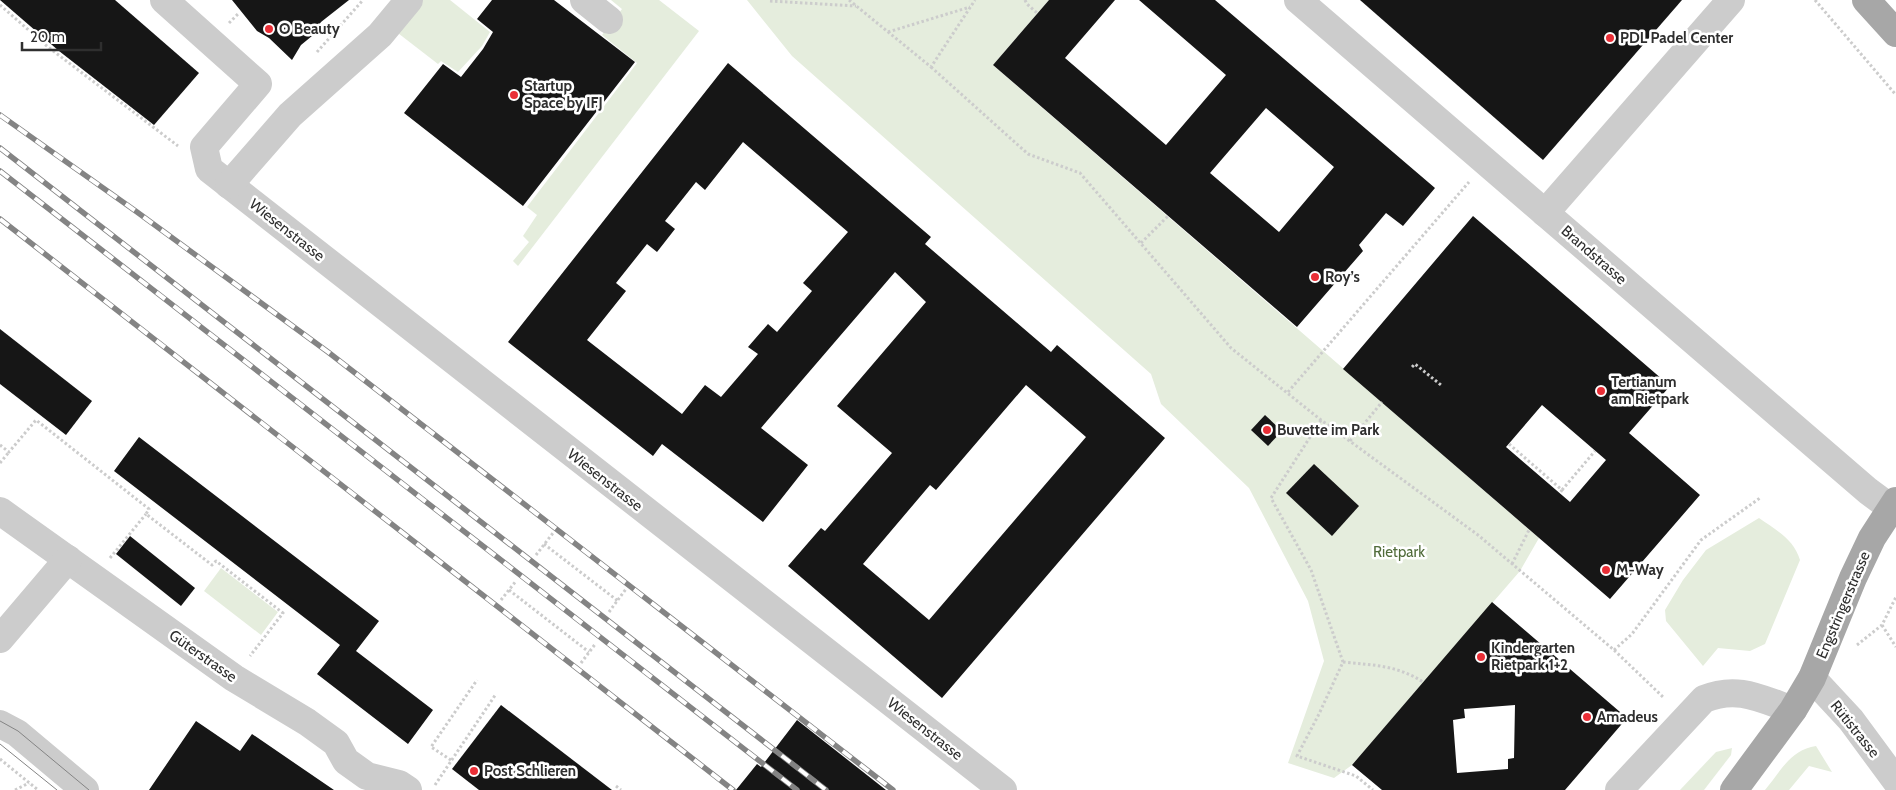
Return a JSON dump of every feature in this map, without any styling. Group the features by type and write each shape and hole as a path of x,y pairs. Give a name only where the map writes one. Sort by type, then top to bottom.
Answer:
{"main road":[{"path":"1866,0 1896,33"},
{"name":"Engstringerstrasse","path":"1734,790 1793,710 1812,678 1853,578 1872,538 1893,505"}],"street":[{"path":"164,0 258,84 204,147 219,177 380,35 409,0"},
{"path":"584,0 609,20"},
{"name":"Brandstrasse","path":"1298,0 1545,213 1893,505"},
{"path":"1545,213 1731,0"},
{"name":"Wiesenstrasse","path":"219,177 1003,790"},
{"name":"Güterstrasse","path":"0,511 234,678 307,722 336,743 362,783 399,784 408,790"},
{"path":"0,640 68,559"},
{"name":"Rütistrasse","path":"1812,678 1852,720 1896,781"},
{"path":"1618,790 1704,699 1716,694 1744,693 1793,710"},
{"path":"0,724 17,733 85,790"},
{"path":"0,742 11,748 61,790"}],"path":[{"path":"314,55 363,0"},
{"path":"849,0 932,67 1028,154 1080,173 1232,348 1321,420 1478,535 1614,650 1663,697"},
{"path":"932,67 975,0"},
{"path":"1026,0 1027,4 1037,13"},
{"path":"1815,0 1896,95"},
{"path":"770,1 856,6"},
{"path":"0,6 48,47 219,177"},
{"path":"888,32 971,6"},
{"path":"1288,392 1486,162"},
{"path":"1140,243 1168,216"},
{"path":"1412,367 1415,364 1441,385"},
{"path":"1350,441 1382,402"},
{"path":"0,464 36,420 149,509 94,578"},
{"path":"1321,420 1271,498 1311,570 1343,662 1297,756 1356,776 1373,790"},
{"path":"1509,444 1561,492 1596,451"},
{"path":"0,445 9,452"},
{"path":"1614,650 1632,634 1701,540 1760,498"},
{"path":"146,514 212,565 216,561 283,613 234,678"},
{"path":"1512,564 1530,530"},
{"path":"536,555 553,533"},
{"path":"544,544 618,601"},
{"path":"501,600 516,581"},
{"path":"509,590 589,652"},
{"path":"609,612 626,590"},
{"path":"1896,597 1882,625 1896,647"},
{"path":"581,663 596,643"},
{"path":"1343,662 1382,666 1409,673 1423,682"},
{"path":"450,760 431,747 477,680"},
{"path":"432,790 450,760 496,694"},
{"path":"0,760 38,790"},
{"path":"15,790 29,783"},
{"path":"616,786 621,790"}],"green space":[{"path":"420,0 450,0 490,32 482,46 458,72 441,61 438,64 394,30"},
{"path":"611,0 659,0 699,31 518,266 513,261 529,242 523,236 537,215 527,207 637,63 602,35 622,9"},
{"name":"Rietpark","path":"747,0 1049,0 993,65 1539,538 1520,571 1352,765 1334,778 1288,763 1324,661 1308,601 1249,488 1161,404 1151,374 792,56"},
{"path":"1759,518 1789,541 1800,560 1765,644 1750,651 1718,648 1703,666 1666,621 1665,610 1683,580 1706,550"},
{"path":"221,568 278,612 261,635 204,591"},
{"path":"1816,746 1832,772 1809,766 1789,790 1765,790 1787,762 1799,752"},
{"path":"1732,748 1731,755 1704,790 1680,790 1716,752"}],"building":[{"path":"0,0 115,0 199,73 154,125 59,51"},
{"path":"232,0 349,0 321,22 312,36 301,45 292,60 269,38 257,31"},
{"name":"Startup Space by IFJ","path":"492,0 554,0 635,62 523,206 404,113 443,64 461,77 483,49 493,32 477,19"},
{"path":"1049,0 1115,0 1065,58 1166,145 1226,75 1139,0 1215,0 1435,188 1403,226 1386,213 1359,245 1363,251 1297,327 993,65","holes":["1266,108 1334,167 1279,232 1210,173"]},
{"path":"1360,0 1682,0 1543,160"},
{"path":"728,63 931,237 925,244 1051,352 1057,345 1165,438 942,698 788,566 821,528 825,531 892,453 837,406 926,302 895,272 761,428 808,465 763,522 662,444 653,456 508,342","holes":["743,142 848,232 803,283 812,291 777,332 768,324 748,347 758,354 721,397 705,385 682,414 587,340 626,291 616,283 647,244 657,252 675,229 665,221 696,182 705,190","1026,385 1086,437 929,620 863,564 930,485 936,490"]},
{"path":"1473,216 1670,386 1629,433 1700,495 1610,599 1343,369","holes":["1542,405 1606,460 1570,502 1506,447"]},
{"path":"0,329 92,401 66,435 0,384"},
{"name":"Buvette im Park","path":"1265,415 1282,431 1268,446 1251,430"},
{"path":"139,437 379,621 356,651 433,710 408,744 317,674 340,645 114,471"},
{"path":"1314,464 1359,506 1332,536 1286,493"},
{"path":"130,536 195,588 181,606 116,554"},
{"path":"1492,602 1627,718 1565,790 1382,790 1352,765","holes":["1515,705 1514,758 1508,759 1508,769 1457,773 1453,720 1465,718 1464,709"]},
{"path":"501,705 612,790 479,790 452,769"},
{"path":"797,720 886,790 736,790 757,764 761,767"},
{"path":"196,721 240,751 252,734 334,790 149,790"}],"tram line":[{"path":"0,721 18,731 89,790"},
{"path":"0,744 57,790"}],"railway":[{"path":"0,115 137,212 328,352 893,790"},
{"path":"0,148 826,790"},
{"path":"0,171 797,790"},
{"path":"0,219 733,790"}],"place":[{"name":"O Beauty","path":"269,29"},
{"name":"PDL Padel Center","path":"1610,38"},
{"name":"Startup Space by IFJ","path":"514,95"},
{"name":"Roy’s","path":"1315,277"},
{"name":"Tertianum am Rietpark","path":"1601,391"},
{"name":"Buvette im Park","path":"1267,430"},
{"name":"M-Way","path":"1606,570"},
{"name":"Kindergarten Rietpark 1+2","path":"1481,657"},
{"name":"Amadeus","path":"1587,717"},
{"name":"Post Schlieren","path":"474,771"}]}
